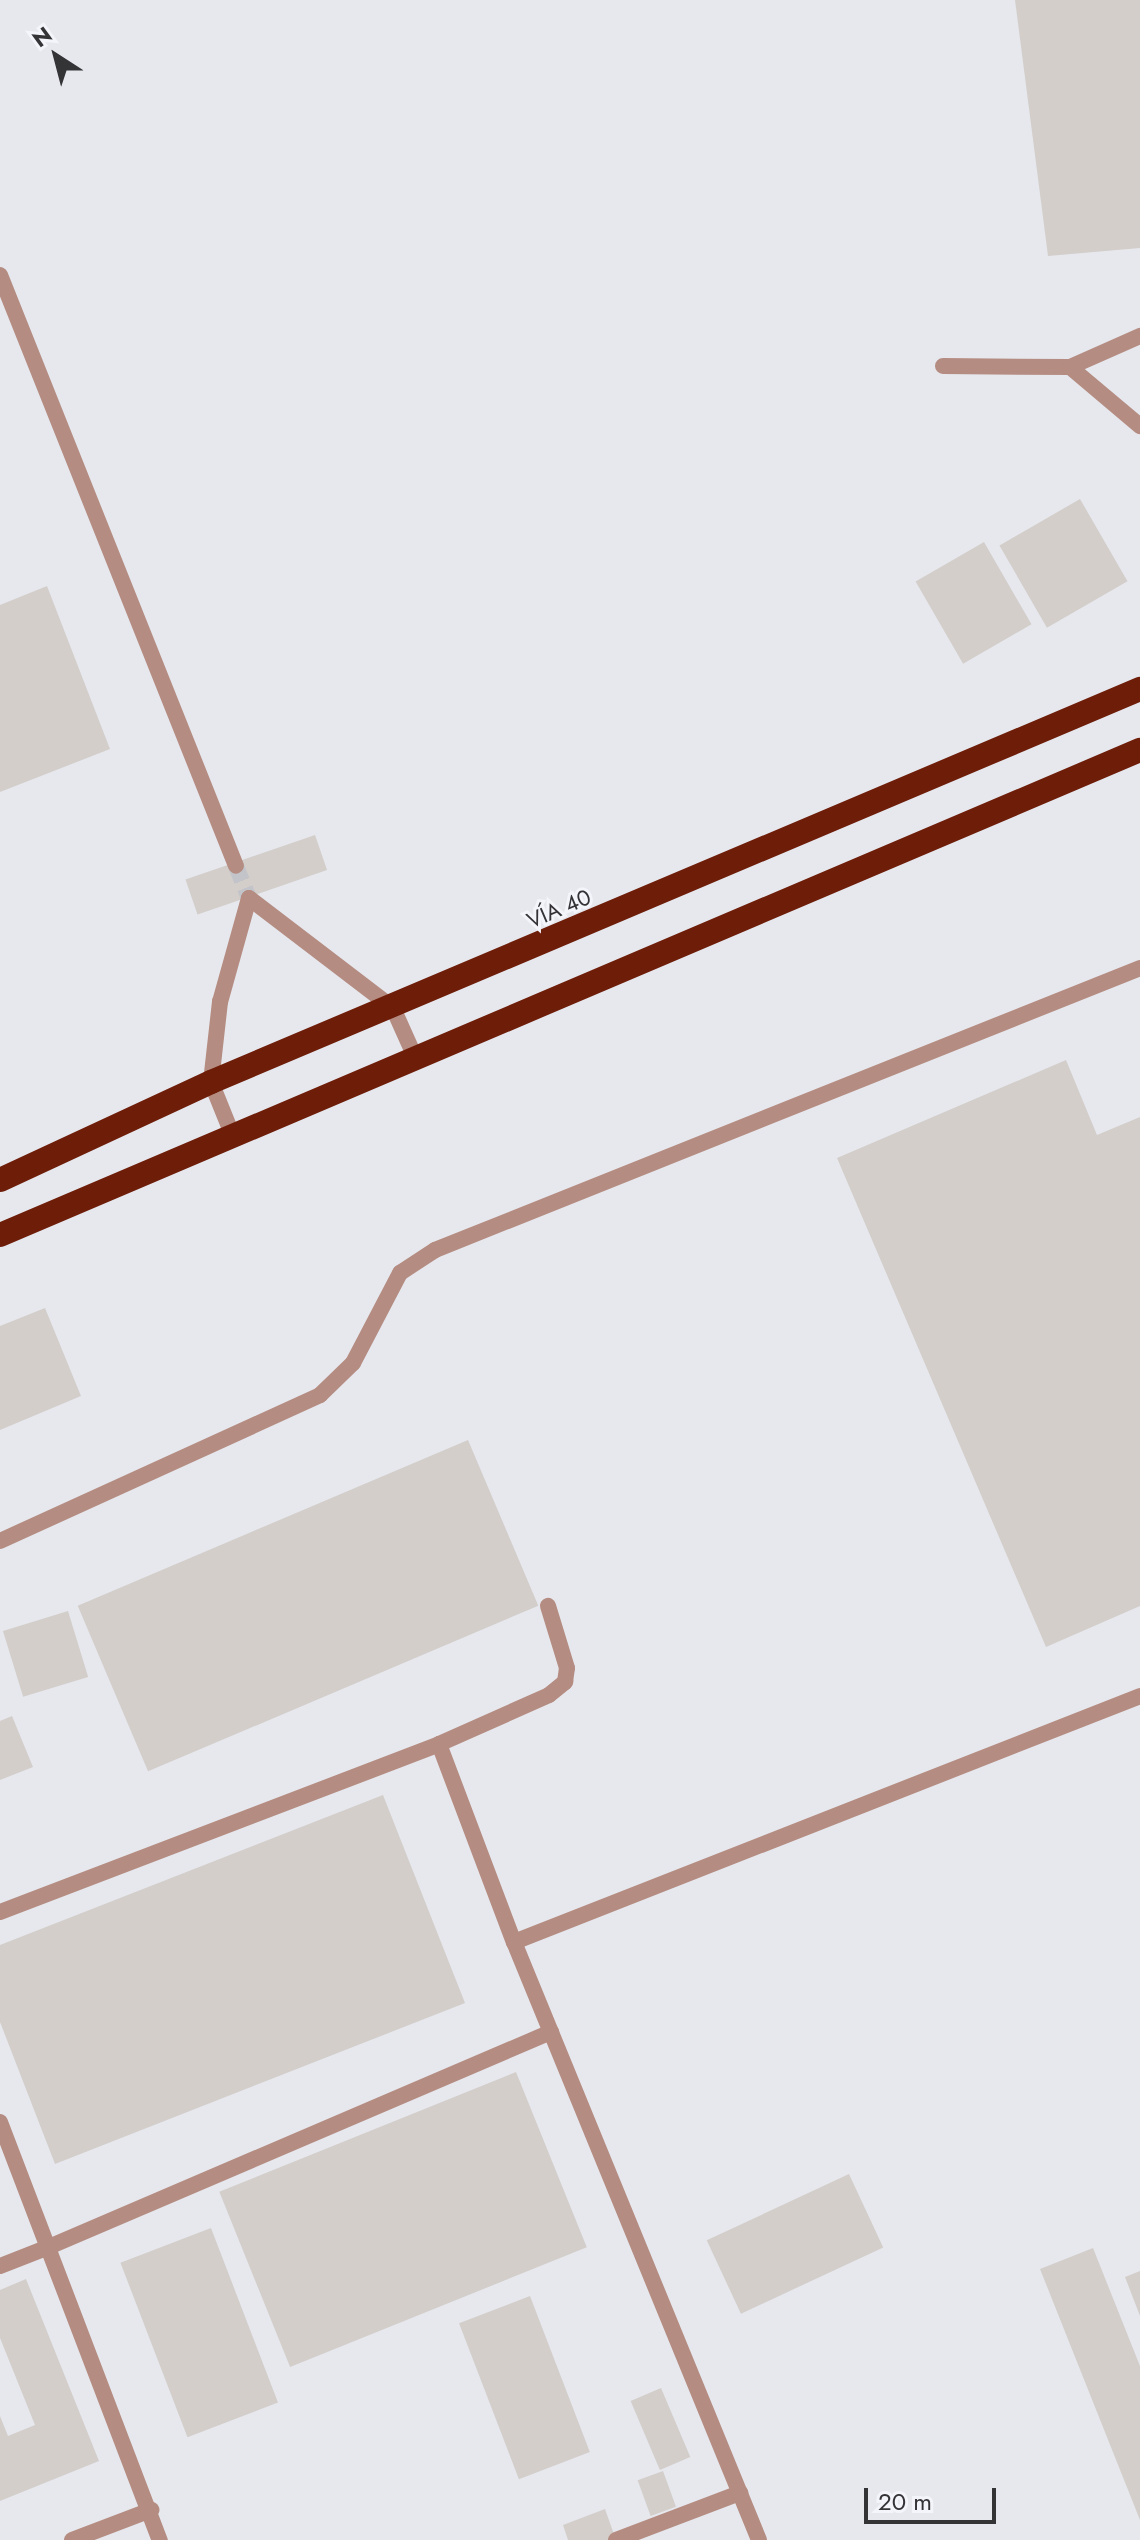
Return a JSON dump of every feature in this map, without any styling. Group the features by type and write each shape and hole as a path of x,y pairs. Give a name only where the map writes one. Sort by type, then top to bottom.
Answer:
{"highway":[{"name":"VÍA 40","path":"0,1180 211,1082 393,1008 1140,689"},
{"path":"0,1235 414,1055 1140,750"}],"street":[{"path":"0,275 236,866"},
{"path":"943,366 1070,367 1140,336"},
{"path":"1070,367 1140,426"},
{"path":"232,1134 211,1082 220,1002 249,898 393,1008 414,1055"},
{"path":"0,1541 320,1395 353,1363 400,1273 435,1250 1140,968"},
{"path":"0,1912 439,1744 549,1695 565,1682 567,1668 548,1606"},
{"path":"514,1942 1140,1696"},
{"path":"439,1744 514,1942 759,2540"},
{"path":"0,2266 551,2032"},
{"path":"0,2122 51,2246 160,2540"},
{"path":"616,2540 740,2493"},
{"path":"72,2540 151,2510"}],"building":[{"path":"1015,0 1140,0 1140,248 1048,256"},
{"path":"1080,499 1128,581 1047,628 999,546"},
{"path":"984,542 1032,624 963,664 916,582"},
{"path":"47,586 110,749 0,792 0,605"},
{"path":"315,835 327,870 198,915 185,880"},
{"path":"1066,1060 1097,1135 1140,1117 1140,1606 1046,1647 837,1158"},
{"path":"45,1308 81,1396 0,1430 0,1326"},
{"path":"468,1440 538,1606 148,1771 78,1606"},
{"path":"68,1611 88,1677 23,1697 3,1631"},
{"path":"12,1716 33,1767 0,1780 0,1721"},
{"path":"383,1795 465,2003 55,2164 0,2022 0,1945"},
{"path":"516,2072 587,2247 290,2367 219,2192"},
{"path":"849,2174 883,2247 741,2314 707,2240"},
{"path":"211,2228 278,2403 187,2437 120,2263"},
{"path":"1093,2248 1140,2366 1140,2520 1040,2269"},
{"path":"1140,2271 1140,2316 1125,2277"},
{"path":"26,2279 99,2461 0,2501 0,2416 8,2436 35,2425 0,2338 0,2290"},
{"path":"530,2296 590,2452 519,2479 459,2323"},
{"path":"661,2388 690,2457 660,2470 631,2401"},
{"path":"663,2471 676,2507 651,2516 638,2480"},
{"path":"605,2509 616,2540 568,2540 563,2525"}],"tunnel":[{"path":"236,866 249,898"}]}
